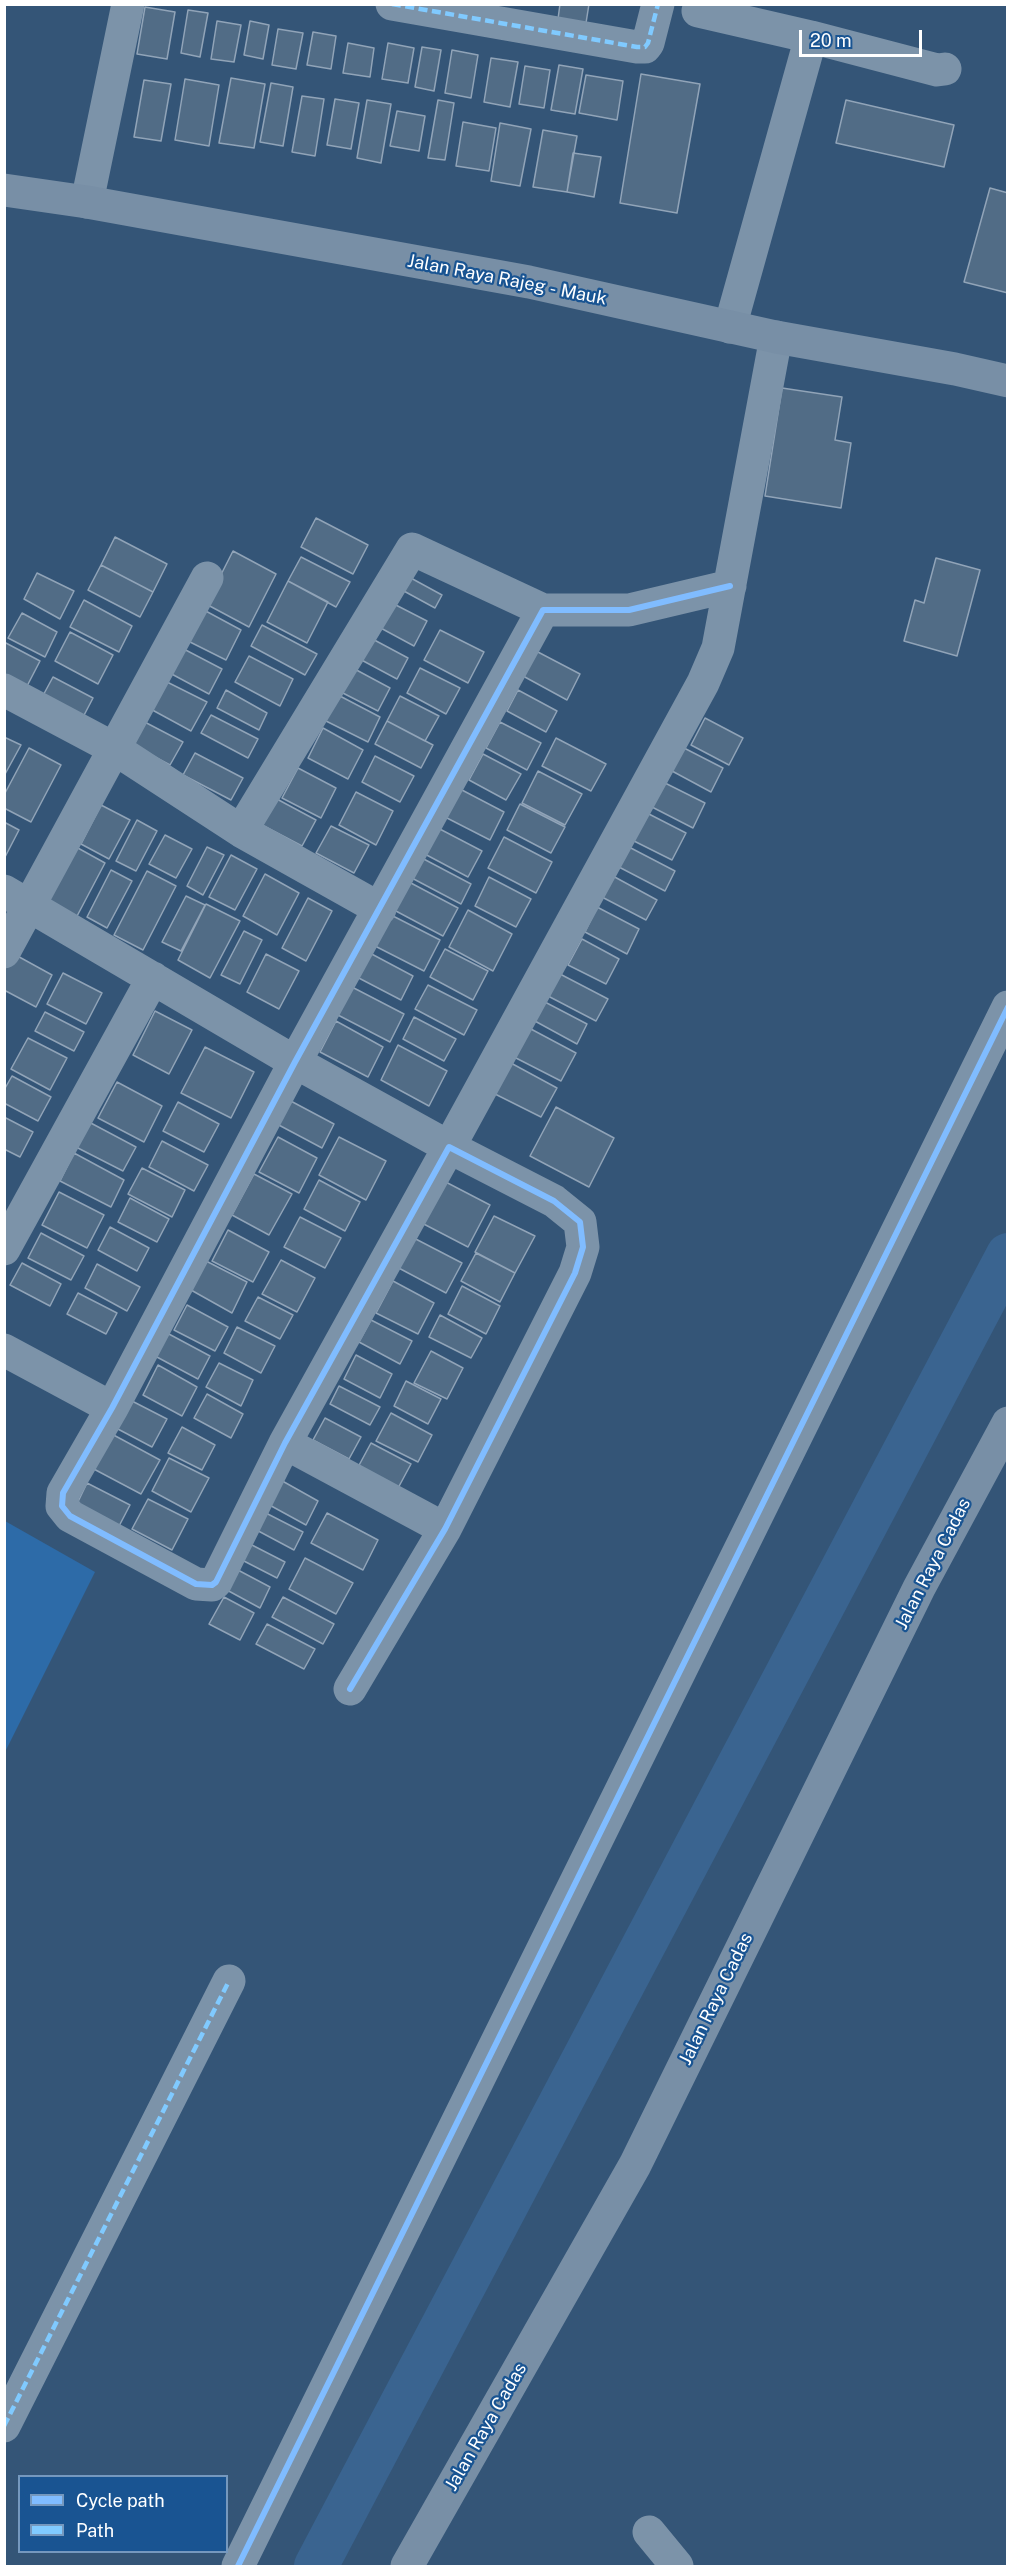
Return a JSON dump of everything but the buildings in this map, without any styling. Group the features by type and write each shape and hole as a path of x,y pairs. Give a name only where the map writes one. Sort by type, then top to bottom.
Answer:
{"street":[{"path":"87,202 128,4"},
{"path":"392,4 638,48 645,47 648,43 658,4"},
{"path":"698,11 937,70 945,69"},
{"path":"730,327 811,38"},
{"name":"Jalan Raya Rajeg - Mauk","path":"4,190 87,202 529,282 776,337 955,369 1008,381"},
{"path":"543,610 295,1062 112,1408 63,1493 61,1500 65,1512 204,1586 212,1586 216,1582 285,1443 703,683 718,648 776,337"},
{"path":"241,831 412,549 543,610 629,610 730,586"},
{"path":"4,952 17,898 115,749 207,578"},
{"path":"4,690 115,749 241,831 380,909"},
{"path":"17,898 295,1062 448,1148 554,1201 580,1222 583,1247 575,1273 445,1529 350,1689"},
{"path":"4,1249 153,978"},
{"path":"238,2566 1008,1007"},
{"path":"4,1350 112,1408"},
{"name":"Jalan Raya Cadas","path":"408,2566 634,2165 919,1588 1008,1422"},
{"path":"285,1443 445,1529"},
{"path":"4,2426 230,1981"},
{"path":"649,2532 677,2566"}],"shaded area":[{"path":"5,1521 95,1572 5,1752"}],"waterway":[{"path":"316,2566 1008,1255"}],"marked path":[{"path":"392,4 637,47 645,47 648,43 658,4"},
{"path":"4,2426 229,1981"}],"cycle path":[{"path":"350,1689 445,1529 575,1273 583,1247 580,1222 554,1201 449,1147 285,1443 216,1582 212,1585 196,1584 70,1516 62,1506 63,1493 112,1408 295,1062 543,610 629,610 730,586"},
{"path":"238,2566 1008,1007"}]}
